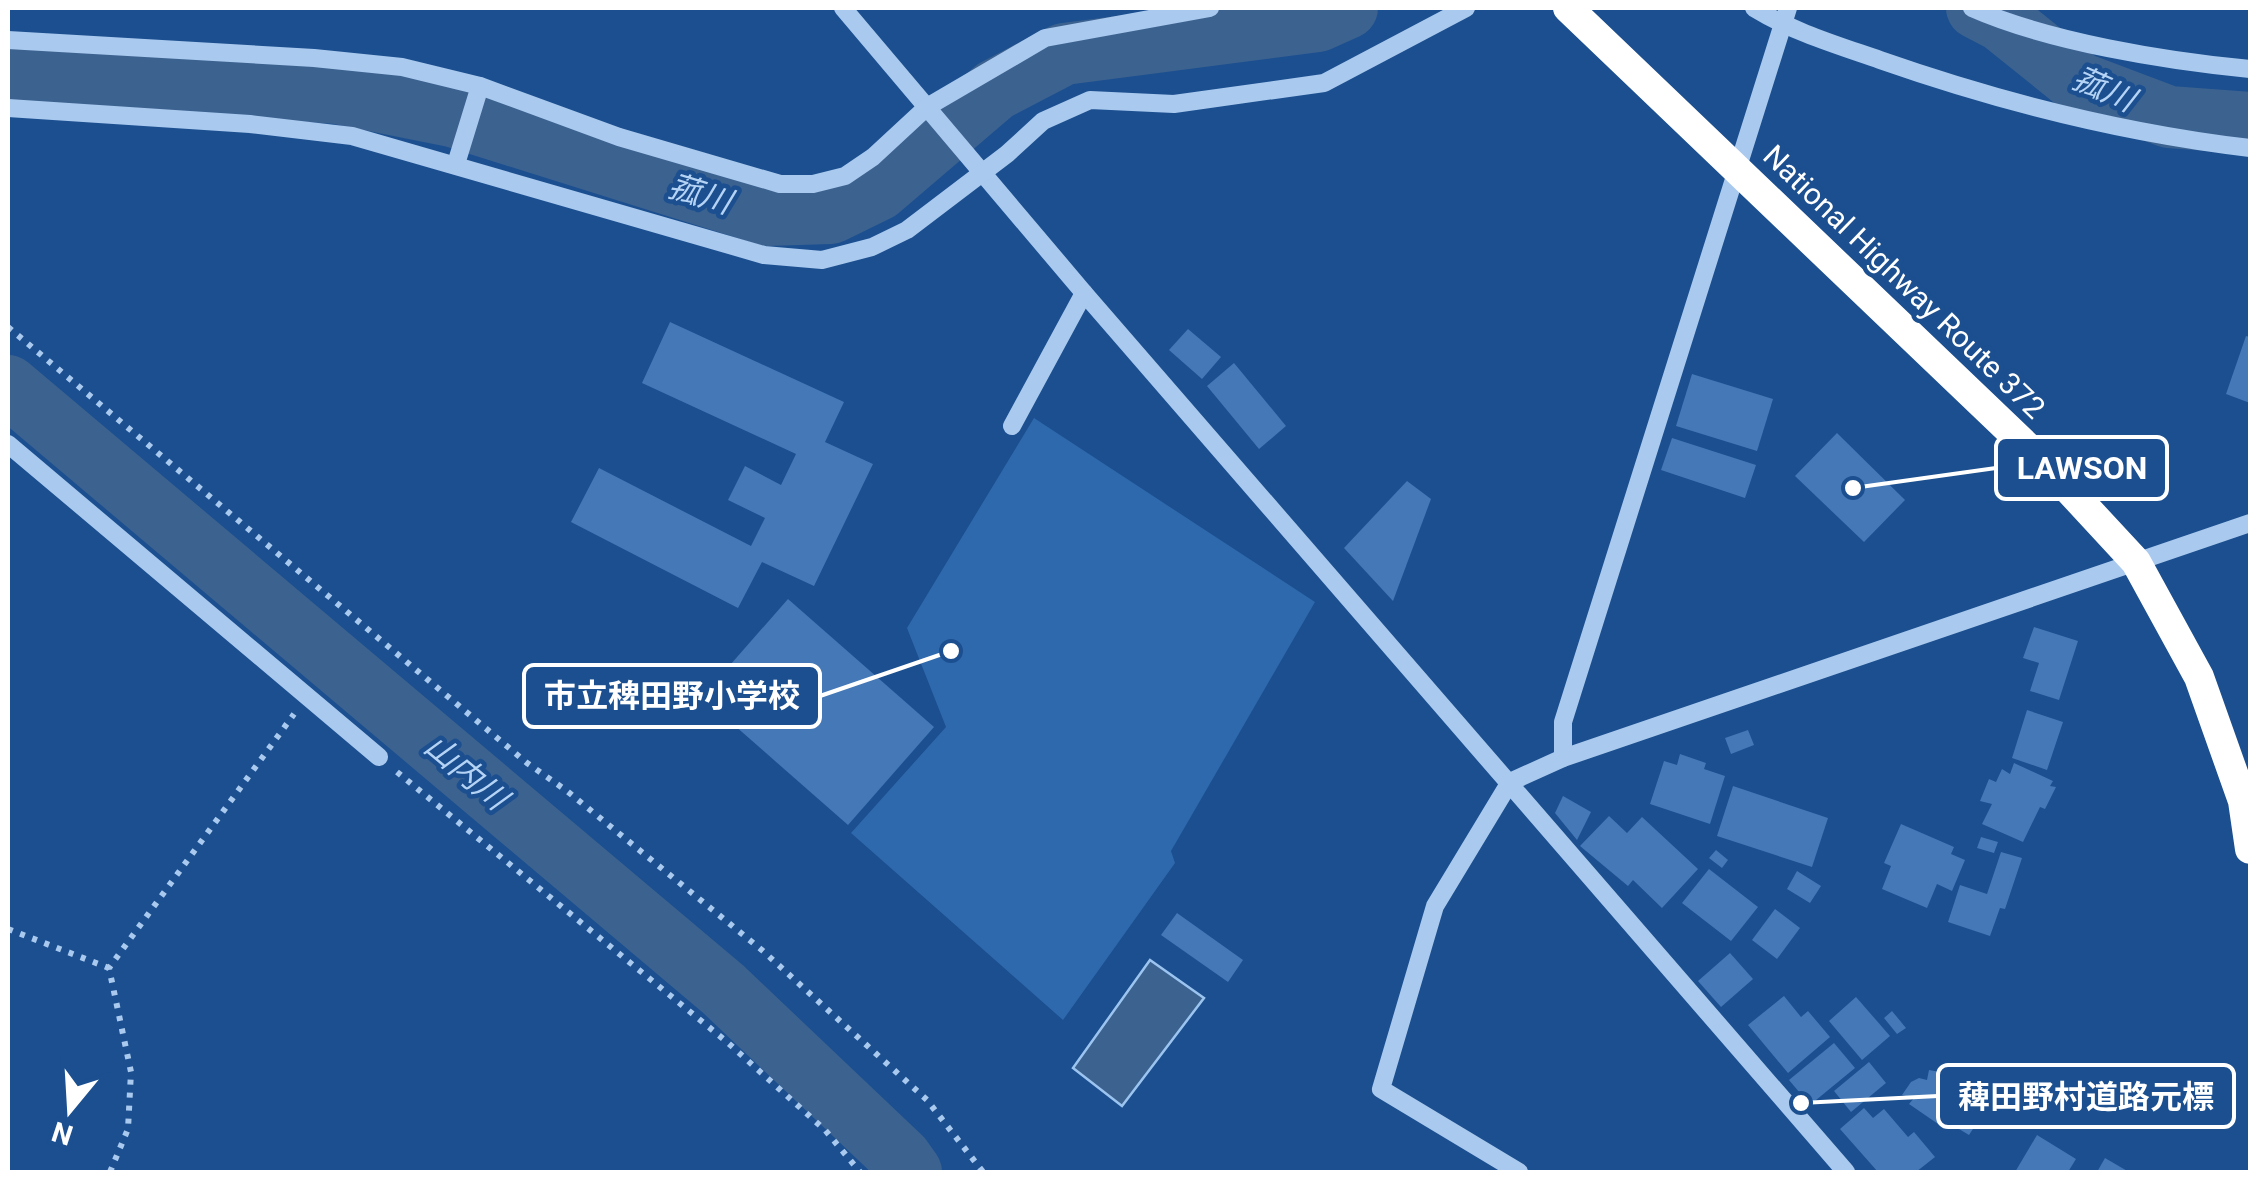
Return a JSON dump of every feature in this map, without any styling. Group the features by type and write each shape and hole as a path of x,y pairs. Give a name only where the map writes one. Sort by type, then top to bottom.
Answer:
{"highway":[{"name":"National Highway Route 372","path":"1568,8 2048,467 2136,562 2198,677 2242,801 2250,848"}],"street":[{"path":"843,8 1084,293 1846,1172"},
{"path":"8,40 402,67 480,86 619,137 780,184 813,184 845,176 929,110 1045,38 1210,8"},
{"path":"8,108 250,124 352,136 764,256 822,260 872,247 907,230 975,165 1007,154 1043,121 1090,100 1174,104 1324,83 1466,8"},
{"path":"1754,8 1932,78 2072,119 2169,138 2250,148"},
{"path":"1972,8 2110,48 2250,69"},
{"path":"1563,758 1563,722 1785,17"},
{"path":"456,164 480,86"},
{"path":"1012,426 1084,293"},
{"path":"8,444 378,757"},
{"path":"1519,1172 1380,1089 1435,906 1510,782 1563,758 2250,523"}],"path":[{"path":"8,327 527,763 567,791 763,951 928,1100 983,1172"},
{"path":"110,1172 128,1129 131,1072 109,968 307,697"},
{"path":"378,757 727,1042 825,1130 860,1172"},
{"path":"8,929 109,968"}],"shaded area":[{"path":"1034,418 1315,602 1171,851 1175,863 1063,1020 851,833 946,727 907,628"},
{"path":"1150,960 1204,998 1122,1106 1073,1068"}],"building":[{"path":"670,322 844,402 825,442 873,464 814,586 762,562 738,608 571,522 599,468 751,546 765,518 728,500 745,466 781,485 796,454 642,383"},
{"path":"1188,329 1221,357 1202,379 1169,350"},
{"path":"2246,336 2250,337 2250,403 2226,394"},
{"path":"1234,363 1286,426 1259,449 1207,386"},
{"path":"1692,374 1773,399 1757,451 1676,426"},
{"path":"1837,433 1905,500 1864,542 1795,476"},
{"path":"1672,438 1756,465 1745,498 1661,470"},
{"path":"1407,481 1431,499 1393,601 1344,548"},
{"path":"788,599 934,727 848,825 702,697"},
{"path":"2034,627 2078,641 2059,700 2030,691 2039,663 2023,658"},
{"path":"2027,710 2063,722 2047,770 2012,758"},
{"path":"1748,730 1754,745 1731,754 1725,738"},
{"path":"1680,754 1706,763 1704,769 1725,776 1710,824 1650,804 1664,761 1677,765"},
{"path":"2014,763 2053,781 2050,786 2056,787 2045,809 2040,807 2023,842 1982,824 1992,804 1980,801 1989,779 1996,782 2002,769 2010,774"},
{"path":"1733,786 1828,818 1812,867 1717,836"},
{"path":"1563,796 1591,812 1577,840 1555,813"},
{"path":"1609,816 1627,833 1642,817 1698,869 1662,908 1633,880 1628,886 1580,846"},
{"path":"1901,824 1954,847 1951,854 1965,860 1952,891 1937,884 1927,908 1882,889 1891,866 1884,863"},
{"path":"1981,837 1998,842 1994,853 1977,848"},
{"path":"1716,850 1728,860 1722,868 1709,858"},
{"path":"2001,852 2022,858 2005,909 2000,908 1990,936 1948,922 1960,885 1987,894"},
{"path":"1709,869 1758,907 1731,941 1682,903"},
{"path":"1797,871 1821,886 1810,903 1787,889"},
{"path":"1775,909 1800,928 1777,959 1752,940"},
{"path":"1177,913 1243,960 1228,982 1161,935"},
{"path":"1730,953 1753,979 1721,1007 1698,981"},
{"path":"1784,996 1801,1017 1808,1011 1830,1037 1788,1073 1748,1025"},
{"path":"1856,997 1890,1036 1862,1060 1829,1021"},
{"path":"1892,1011 1906,1028 1897,1034 1884,1018"},
{"path":"1834,1043 1855,1068 1810,1105 1789,1080"},
{"path":"1869,1062 1886,1083 1851,1112 1834,1091"},
{"path":"1942,1066 1964,1082 1969,1074 1982,1080 1975,1091 1990,1103 1969,1135 1944,1120 1941,1126 1909,1104 1914,1098 1902,1095 1911,1082 1927,1080 1929,1070 1940,1072"},
{"path":"1864,1108 1873,1118 1884,1109 1908,1137 1914,1132 1935,1157 1916,1172 1878,1172 1840,1129"},
{"path":"2037,1135 2076,1159 2068,1172 2015,1172"},
{"path":"2105,1158 2129,1172 2097,1172"}],"waterway":[{"name":"菰川","path":"8,70 337,93 452,116 767,215 831,213 878,190 995,90 1064,54 1318,21 1347,8"},
{"name":"菰川","path":"1977,8 2002,21 2079,83 2169,117 2250,123"},
{"name":"山内川","path":"8,386 723,989 901,1158 911,1172"}],"place":[{"name":"LAWSON","path":"1853,488"},
{"name":"市立稗田野小学校","path":"951,651"},
{"name":"薭田野村道路元標","path":"1801,1103"}]}
